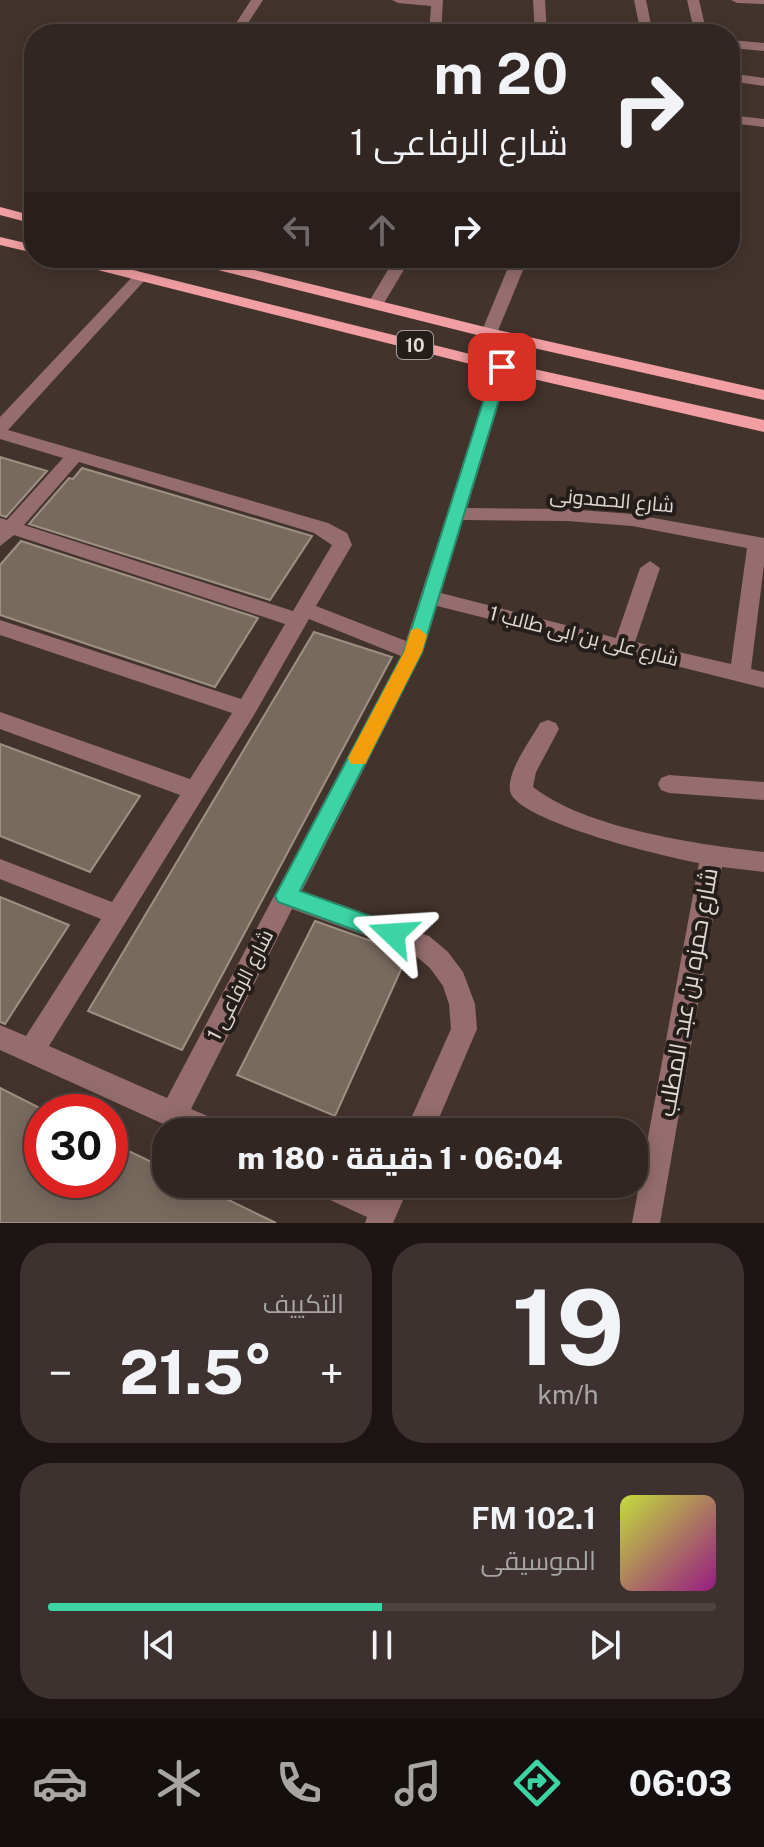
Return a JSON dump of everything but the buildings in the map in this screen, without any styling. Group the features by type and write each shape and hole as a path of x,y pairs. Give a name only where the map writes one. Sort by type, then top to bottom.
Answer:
{"main road":[{"path":"0,211 24,217"},
{"path":"0,241 24,247"},
{"name":"10","path":"105,268 502,367 764,426"},
{"name":"10","path":"227,268 489,333 764,395"}],"street":[{"path":"241,24 257,0"},
{"path":"398,0 436,1 435,24"},
{"path":"539,0 540,24"},
{"path":"640,0 645,24"},
{"path":"693,0 699,24"},
{"path":"737,0 764,1"},
{"path":"740,45 764,47"},
{"path":"740,78 764,82"},
{"path":"740,120 764,123"},
{"path":"375,305 397,268"},
{"path":"489,333 516,268"},
{"path":"32,1050 246,709 342,545 333,532 0,430 140,277"},
{"name":"شارع الرفاعى 1","path":"173,1115 413,652 502,367"},
{"path":"76,455 3,531 299,614 413,652"},
{"name":"شارع الحمدونى","path":"455,514 567,515 632,520 760,545"},
{"path":"740,675 760,545"},
{"path":"623,647 650,568"},
{"name":"شارع على بن ابى طالب 1","path":"429,597 764,680"},
{"path":"0,627 246,709"},
{"path":"0,720 193,790"},
{"path":"548,729 525,772 521,790 532,802 616,835 712,856 764,862"},
{"path":"669,784 764,791"},
{"name":"شارع حمزه بن عبد المطلب","path":"646,1223 712,856"},
{"path":"0,869 116,914"},
{"path":"286,896 420,944 439,960 454,980 462,1004 464,1029 425,1118"},
{"path":"0,1037 180,1118"},
{"path":"365,1198 387,1206"}],"slow traffic":[{"path":"358,758 413,652 418,635"}],"route":[{"path":"393,934 286,896 413,652 502,367"}]}
